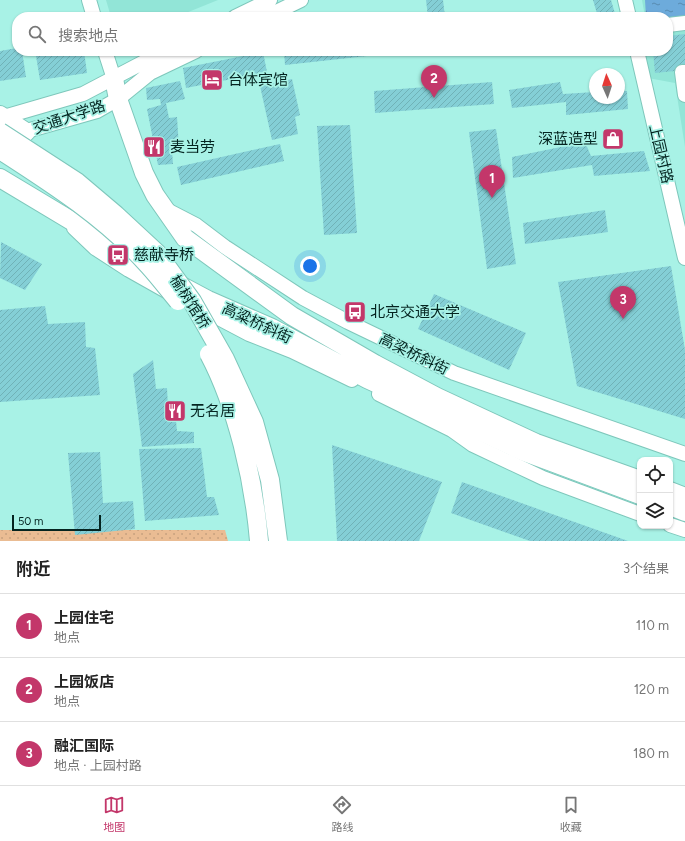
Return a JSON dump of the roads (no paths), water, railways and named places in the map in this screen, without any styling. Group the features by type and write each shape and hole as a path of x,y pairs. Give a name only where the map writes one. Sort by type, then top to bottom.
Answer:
{"main road":[{"name":"高粱桥斜街","path":"114,79 118,99 144,173 154,195 185,238 292,316 374,364"},
{"path":"1,121 26,132"},
{"name":"榆树馆桥","path":"1,121 116,215 157,253 192,301 225,359 254,422 270,480 278,541"},
{"name":"榆树馆桥","path":"0,150 72,198 110,228 149,265 184,308 215,366 238,428 252,483 259,541"},
{"name":"高粱桥斜街","path":"0,178 121,253 208,300 272,328 367,379 522,452"},
{"name":"高梁桥斜街","path":"374,364 437,397 536,443 637,479"},
{"path":"522,452 637,494"},
{"path":"673,492 685,497"},
{"path":"673,507 685,512"}],"street":[{"path":"89,0 93,12"},
{"path":"245,12 270,0"},
{"path":"276,12 301,0"},
{"path":"625,0 628,12"},
{"path":"673,23 685,22"},
{"path":"107,56 114,79"},
{"name":"交通大学路","path":"1,121 83,94 156,56"},
{"name":"交通大学路","path":"0,137 26,132 97,111 118,99 150,74 186,56"},
{"name":"上园村路","path":"638,56 685,258"},
{"path":"685,72 682,72 685,95"},
{"name":"高梁桥斜街","path":"164,209 196,225 225,247 303,298 348,322 454,373 685,454"},
{"path":"60,214 94,248 129,270 220,320 292,351 452,430 473,445 543,478 637,513"},
{"path":"522,452 543,478"},
{"path":"673,526 685,530"}],"water":[{"path":"645,0 685,0 685,17 673,18 673,12 646,12"}],"place":[{"name":"台体宾馆","path":"212,80"},
{"name":"上园饭店","path":"434,98"},
{"name":"深蓝造型","path":"613,139"},
{"name":"麦当劳","path":"154,147"},
{"name":"上园住宅","path":"492,198"},
{"name":"慈献寺桥","path":"118,255"},
{"name":"北京交通大学","path":"355,312"},
{"name":"融汇国际","path":"623,319"},
{"name":"无名居","path":"175,411"}]}
